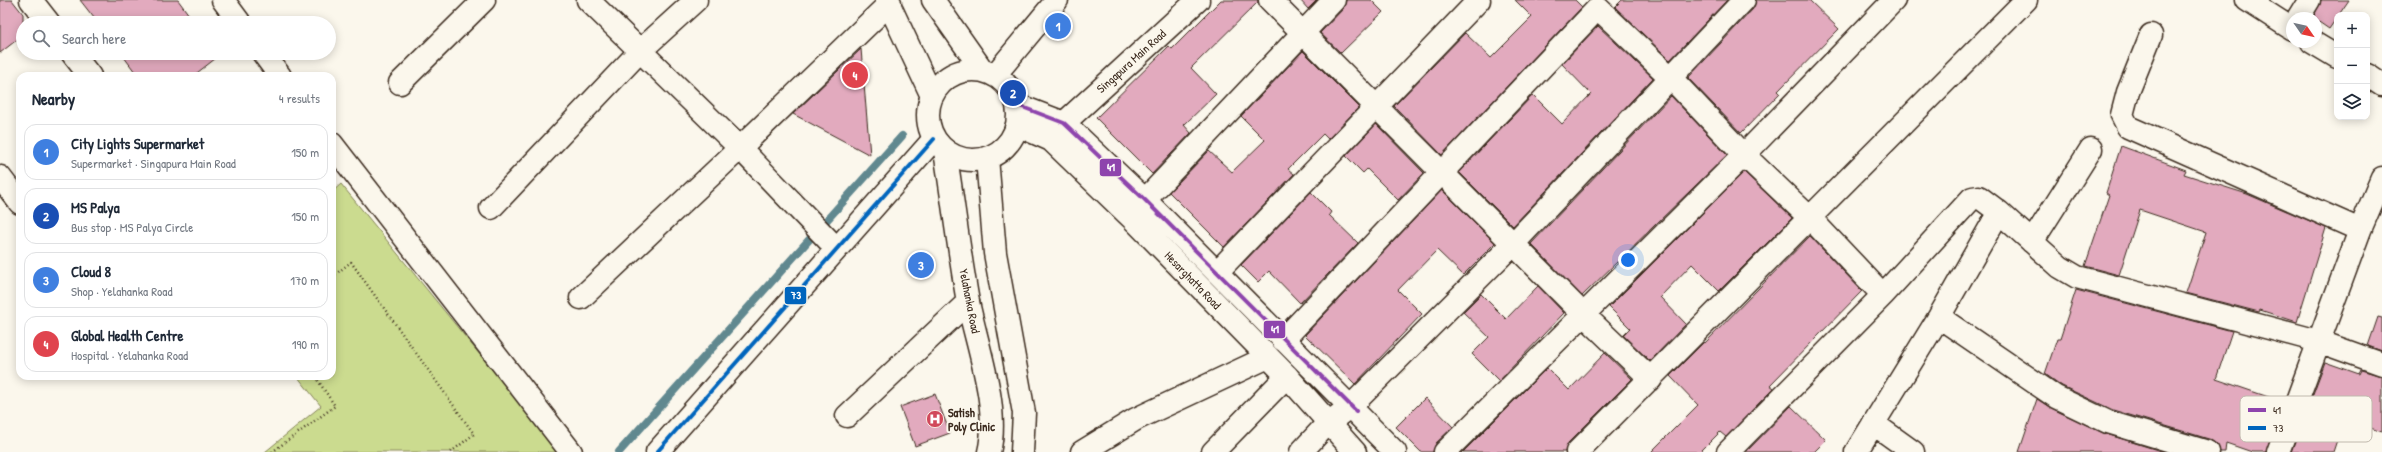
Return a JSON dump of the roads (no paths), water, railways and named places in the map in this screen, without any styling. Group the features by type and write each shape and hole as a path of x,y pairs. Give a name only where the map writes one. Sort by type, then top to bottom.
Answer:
{"street":[{"path":"31,0 44,16"},
{"path":"223,0 235,16"},
{"path":"400,83 484,0"},
{"path":"588,0 740,148 832,243"},
{"path":"491,208 640,51 696,0"},
{"path":"933,0 989,73 1005,83 1013,93 1017,115 1008,143 987,158 976,160 960,158 940,145 929,126 928,111 932,96 941,84 953,74 968,70 989,73"},
{"path":"989,73 1057,0"},
{"name":"Singapura Main Road","path":"1058,131 1198,0"},
{"path":"1270,0 1514,243 1584,315 1651,378"},
{"path":"1145,200 1302,32 1334,0"},
{"path":"1216,272 1479,0"},
{"path":"1301,452 1328,423 1351,406 1514,243 1744,0"},
{"path":"1445,452 1744,155 1894,0"},
{"path":"1577,452 1811,219 2026,0"},
{"path":"2247,0 2286,22"},
{"path":"2302,12 2309,0"},
{"path":"581,298 740,148 888,1 932,96"},
{"path":"1283,340 1443,172 1598,3 1744,155 1811,219 1883,295"},
{"path":"2151,35 2128,92 2122,115 2128,127 2360,230"},
{"path":"2322,48 2334,55"},
{"path":"77,60 87,72"},
{"path":"268,60 277,72"},
{"path":"2370,77 2382,85"},
{"name":"Hesarghatta Road","path":"1017,115 1058,131 1145,200 1395,452"},
{"name":"Hesarghatta Road","path":"1058,131 1137,223 1287,376 1328,423 1356,452"},
{"path":"657,452 832,243 940,145"},
{"name":"Yelahanka Road","path":"940,145 968,302 988,385 992,442 989,452"},
{"path":"336,149 571,452"},
{"path":"2032,242 2091,149"},
{"path":"987,158 995,253 1024,413 1022,452"},
{"path":"0,177 16,198"},
{"path":"2298,396 2360,230 2382,178"},
{"path":"1728,452 1883,295 1972,198 1979,197 1999,212 2060,267 2077,277 2318,341 2382,364"},
{"path":"1856,452 1939,317 1999,212"},
{"path":"847,416 968,302"},
{"path":"1939,317 2056,397 2108,422 2208,452"},
{"path":"1082,452 1136,419 1268,357"},
{"path":"1213,452 1287,376"},
{"path":"1874,424 1913,452"},
{"path":"2278,452 2282,442"}],"waterway":[{"path":"619,452 902,136"}],"place":[{"name":"City Lights Supermarket","path":"1058,26"},
{"name":"Global Health Centre","path":"855,75"},
{"name":"MS Palya","path":"1013,93"},
{"name":"Cloud 8","path":"921,265"},
{"name":"Satish Poly Clinic","path":"935,419"}]}
